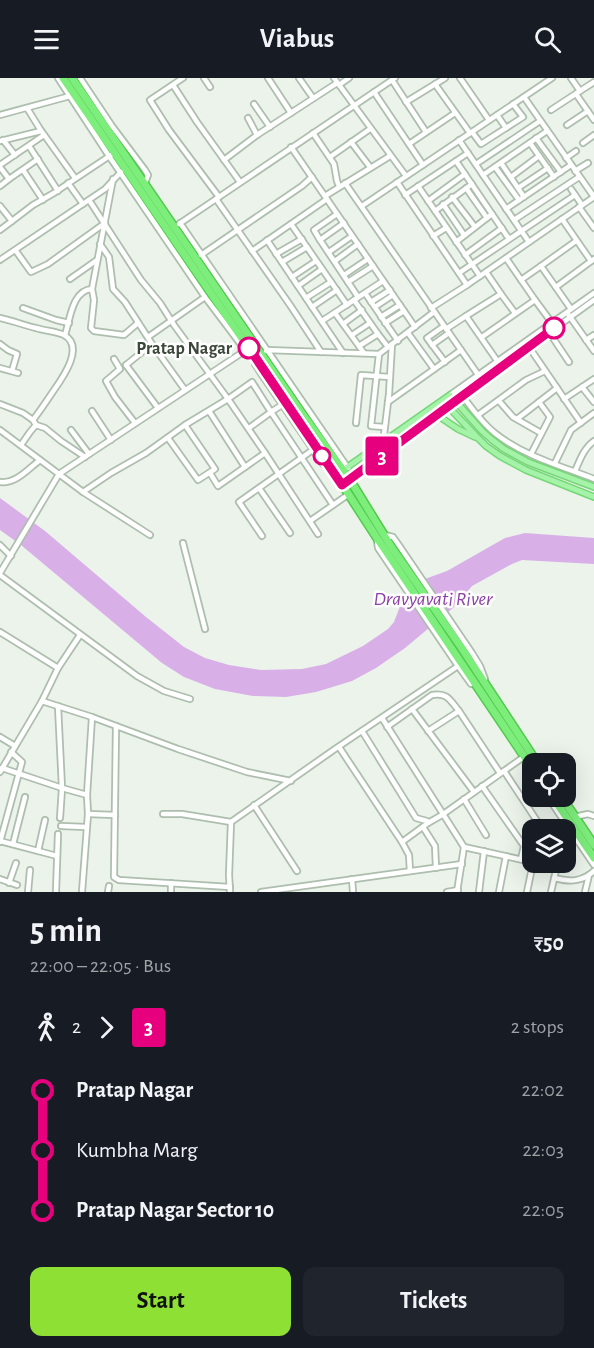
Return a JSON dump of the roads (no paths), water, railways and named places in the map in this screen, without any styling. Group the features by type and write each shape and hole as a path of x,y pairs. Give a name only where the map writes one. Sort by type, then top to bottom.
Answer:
{"highway":[{"path":"63,78 111,154 247,349 262,354"},
{"path":"72,78 177,225 301,412 346,469 380,536"},
{"path":"262,354 264,374 314,449 336,475 380,536 531,753"},
{"path":"458,649 473,683 522,756"},
{"path":"576,826 594,845"},
{"path":"576,830 594,858"}],"main road":[{"path":"336,475 450,395 491,440 504,449 528,462 594,487"},
{"path":"443,400 486,446 500,456 526,470 594,497"},
{"path":"342,485 454,401"},
{"path":"437,415 458,429 477,437"}],"street":[{"path":"0,115 72,95 58,78"},
{"path":"80,78 112,126 146,170 148,175 145,183"},
{"path":"183,78 150,100 321,352"},
{"path":"204,78 210,87"},
{"path":"268,78 291,113"},
{"path":"299,78 313,98"},
{"path":"224,160 336,82 349,78"},
{"path":"406,102 445,78"},
{"path":"459,78 489,120"},
{"path":"540,78 544,83"},
{"path":"362,206 552,78"},
{"path":"571,78 594,120"},
{"path":"426,132 394,79 177,225 201,255 262,354 321,352 379,354 467,285 594,197 524,97"},
{"path":"336,82 406,176"},
{"path":"551,110 594,82"},
{"path":"435,84 481,144 523,117 513,104"},
{"path":"173,85 196,122 240,182"},
{"path":"374,92 423,165"},
{"path":"255,104 270,127"},
{"path":"27,108 75,178"},
{"path":"567,125 588,111"},
{"path":"408,144 455,113"},
{"path":"497,115 506,128"},
{"path":"248,118 257,135"},
{"path":"476,164 540,121"},
{"path":"330,157 370,129"},
{"path":"483,175 547,131"},
{"path":"500,132 509,142"},
{"path":"2,140 43,133"},
{"path":"9,179 0,166 43,133"},
{"path":"313,133 335,167 339,186"},
{"path":"583,143 594,135"},
{"path":"536,138 561,172"},
{"path":"2,140 15,155"},
{"path":"459,140 529,242"},
{"path":"351,142 370,168"},
{"path":"530,143 554,177"},
{"path":"29,146 58,191"},
{"path":"291,147 415,327"},
{"path":"566,158 576,151"},
{"path":"405,195 468,153"},
{"path":"0,230 111,154"},
{"path":"252,251 339,186 390,156"},
{"path":"511,177 540,156"},
{"path":"0,186 38,159"},
{"path":"456,161 483,201 490,216"},
{"path":"501,163 522,198"},
{"path":"575,171 588,163"},
{"path":"506,209 571,165"},
{"path":"495,167 522,198"},
{"path":"518,188 548,168"},
{"path":"23,170 43,200"},
{"path":"0,260 105,189 123,170 205,297 247,349 59,474 0,574 137,676 164,691 190,699"},
{"path":"428,201 465,174"},
{"path":"201,255 312,177"},
{"path":"514,220 579,177"},
{"path":"113,179 92,289 94,300 91,328 94,331 124,335 138,322"},
{"path":"397,182 467,285"},
{"path":"68,183 83,204"},
{"path":"345,183 479,376"},
{"path":"587,188 594,183"},
{"path":"435,211 472,184"},
{"path":"418,186 480,276"},
{"path":"466,188 509,239"},
{"path":"571,189 594,228"},
{"path":"483,201 495,193"},
{"path":"459,273 575,195"},
{"path":"452,197 475,227"},
{"path":"547,197 568,215"},
{"path":"89,200 141,280 249,428 318,534"},
{"path":"443,204 464,235"},
{"path":"0,206 12,221"},
{"path":"548,213 556,224"},
{"path":"337,214 314,230 344,275 370,323 378,334 393,344"},
{"path":"456,242 490,216"},
{"path":"556,287 592,260 562,219"},
{"path":"534,222 542,234"},
{"path":"16,251 31,272 48,264 105,223"},
{"path":"291,224 347,305"},
{"path":"320,240 344,224"},
{"path":"434,236 446,228"},
{"path":"465,255 502,228"},
{"path":"328,252 352,236"},
{"path":"276,254 302,239"},
{"path":"267,240 343,353"},
{"path":"521,280 576,241"},
{"path":"100,244 109,257 113,289 125,302 152,345 185,390"},
{"path":"335,261 358,244"},
{"path":"282,262 307,247"},
{"path":"506,258 552,322"},
{"path":"344,275 368,259"},
{"path":"70,279 97,260"},
{"path":"292,277 316,261"},
{"path":"348,282 373,266"},
{"path":"541,266 594,351"},
{"path":"298,286 322,269"},
{"path":"486,272 515,313"},
{"path":"322,321 383,281"},
{"path":"306,298 331,282"},
{"path":"65,335 78,296 86,289 92,289"},
{"path":"312,307 337,290"},
{"path":"365,293 385,323 393,344 383,443"},
{"path":"373,304 391,293"},
{"path":"450,395 498,362 549,332 569,312 594,293"},
{"path":"445,362 427,338 446,329 501,294"},
{"path":"148,337 205,297"},
{"path":"482,337 535,300"},
{"path":"454,401 527,345 552,322 594,300"},
{"path":"381,317 400,305"},
{"path":"23,308 69,323"},
{"path":"343,324 362,310"},
{"path":"385,323 404,311"},
{"path":"335,313 363,353"},
{"path":"466,316 498,362"},
{"path":"0,318 65,335 70,341 73,352 71,362 62,379 21,446"},
{"path":"352,336 370,323"},
{"path":"432,345 446,329"},
{"path":"549,332 569,362"},
{"path":"408,333 434,369"},
{"path":"359,346 378,334"},
{"path":"586,340 594,335"},
{"path":"0,344 17,354 12,371"},
{"path":"135,423 106,381 152,345"},
{"path":"527,345 581,423"},
{"path":"388,402 461,350"},
{"path":"379,354 371,426 384,427"},
{"path":"114,359 120,369"},
{"path":"126,365 158,408"},
{"path":"0,368 18,373"},
{"path":"478,415 526,380 545,371"},
{"path":"83,492 264,374"},
{"path":"356,423 362,375 390,377"},
{"path":"564,399 594,379"},
{"path":"252,382 333,505"},
{"path":"582,387 594,402"},
{"path":"517,419 557,388"},
{"path":"462,395 495,433 507,442 594,479"},
{"path":"499,401 517,419 541,433"},
{"path":"531,454 550,417 539,402"},
{"path":"0,404 23,413 61,441 87,456"},
{"path":"249,428 284,404"},
{"path":"92,411 111,440"},
{"path":"209,411 245,467"},
{"path":"555,464 570,432 593,416"},
{"path":"168,438 198,480 210,473 215,469 185,426"},
{"path":"0,430 83,492 150,535"},
{"path":"71,430 87,456"},
{"path":"575,471 582,454 594,441"},
{"path":"261,536 239,502 314,449"},
{"path":"210,473 218,486 265,453"},
{"path":"0,482 7,483 14,480 40,460"},
{"path":"260,488 290,533"},
{"path":"310,520 349,494"},
{"path":"473,683 458,666 378,548 380,536 393,537 472,653 480,666 489,690"},
{"path":"183,543 205,629"},
{"path":"0,545 11,556"},
{"path":"0,632 58,668"},
{"path":"80,635 58,668 42,701 1,770 18,773 87,795"},
{"path":"163,813 182,813 231,822 458,666"},
{"path":"387,727 432,695 440,693 444,695 459,711 535,819"},
{"path":"42,701 247,772 291,781"},
{"path":"57,706 62,788 60,818"},
{"path":"412,709 474,792"},
{"path":"428,731 459,711"},
{"path":"82,892 92,717"},
{"path":"382,718 464,847 458,891 447,892"},
{"path":"116,726 114,878 230,889 231,822"},
{"path":"362,731 416,818 427,820 428,823"},
{"path":"0,737 15,746"},
{"path":"339,747 409,855 410,871"},
{"path":"11,752 22,762 0,841 57,856"},
{"path":"402,843 522,758"},
{"path":"464,847 521,860 524,846 482,786"},
{"path":"13,844 25,797"},
{"path":"464,799 486,835"},
{"path":"254,805 297,871"},
{"path":"558,807 569,819"},
{"path":"87,814 115,815"},
{"path":"573,819 588,814 594,816"},
{"path":"38,851 45,820"},
{"path":"61,826 86,827"},
{"path":"423,827 435,846 436,868"},
{"path":"576,831 594,865"},
{"path":"56,892 57,834"},
{"path":"478,892 484,851"},
{"path":"499,892 506,856"},
{"path":"9,883 16,863"},
{"path":"261,892 462,864"},
{"path":"28,892 30,870"},
{"path":"554,878 575,881 585,878 594,871"},
{"path":"527,892 531,873"},
{"path":"551,892 555,873"},
{"path":"585,892 589,875"},
{"path":"0,879 17,885"},
{"path":"352,879 353,892"},
{"path":"171,883 171,892"},
{"path":"199,885 199,892"},
{"path":"108,892 109,886"}],"water":[{"name":"Dravyavati River","path":"0,498 45,531 184,647 205,658 229,665 261,670 302,669 326,664 363,646 388,629 394,622 404,596 422,580 447,571 505,538 525,533 594,538 594,564 522,560 472,586 453,608 405,648 352,681 316,692 286,697 253,696 215,689 184,677 162,663 0,530"}],"place":[{"name":"Pratap Nagar","path":"249,348"}]}
